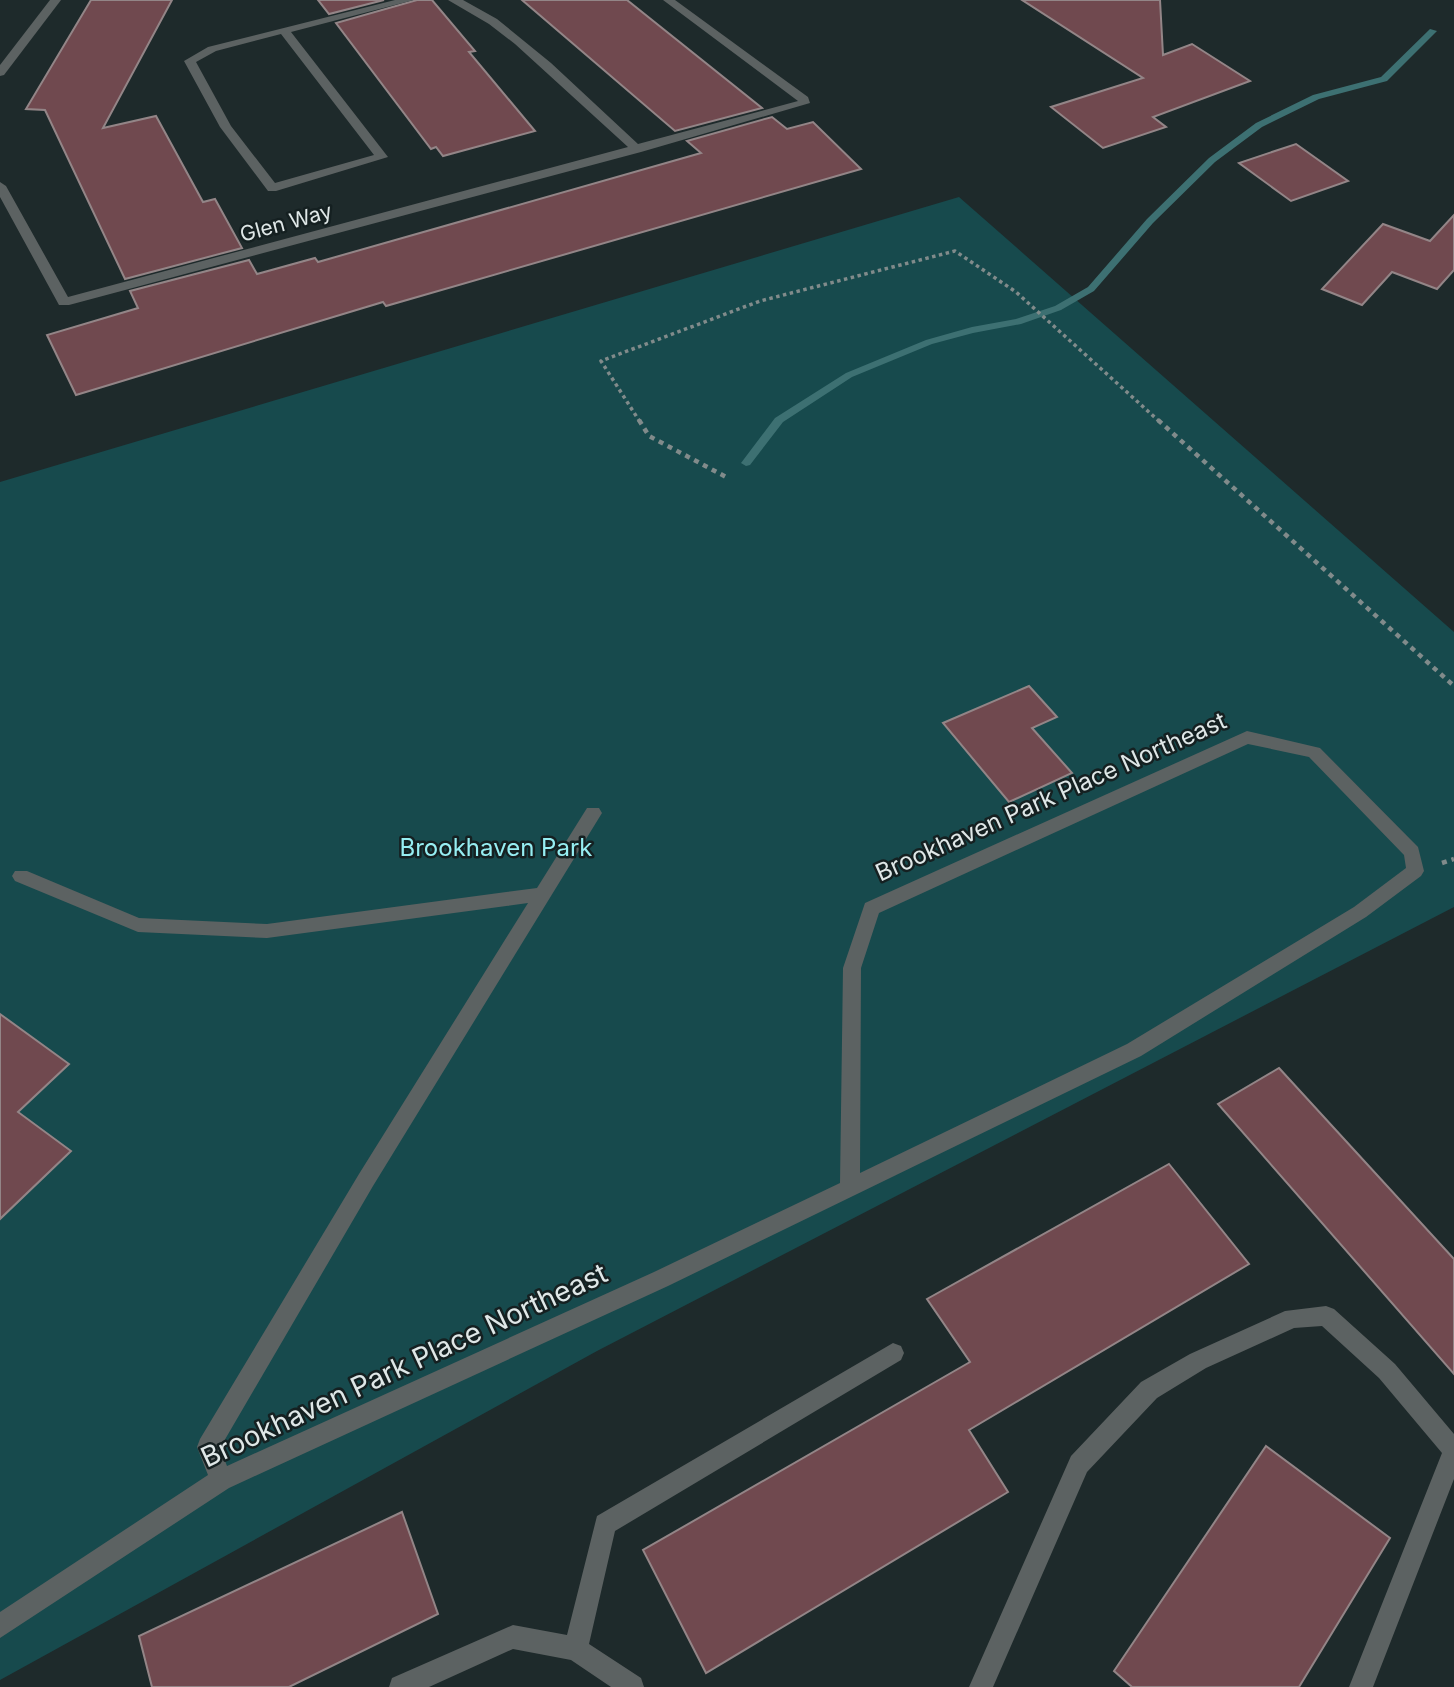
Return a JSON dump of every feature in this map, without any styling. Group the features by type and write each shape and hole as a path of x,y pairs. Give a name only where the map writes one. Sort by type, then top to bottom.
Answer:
{"street":[{"path":"0,73 56,0"},
{"path":"284,30 382,157 272,188 226,127 190,61 212,49 284,30 410,0"},
{"path":"453,0 495,23 580,95 637,149"},
{"name":"Glen Way","path":"1,191 64,302 804,103 804,99 668,0"},
{"name":"Brookhaven Park Place Northeast","path":"0,1626 221,1480 661,1279 849,1188 1134,1050 1360,912 1415,871 1412,852 1314,752 1247,737 871,908 852,968 849,1188"},
{"path":"221,1480 208,1447 366,1180 593,813"},
{"path":"21,876 138,925 267,931 543,894"},
{"path":"981,1687 1079,1464 1149,1390 1198,1361 1293,1318 1326,1316 1387,1371 1454,1450 1361,1687"},
{"path":"576,1649 605,1524 893,1353"},
{"path":"401,1687 513,1636 576,1649 632,1687"}],"path":[{"path":"728,478 649,436 601,361 760,301 955,251 1027,303 1454,686"}],"green space":[{"name":"Brookhaven Park","path":"959,197 1454,632 1454,907 597,1351 0,1680 0,482"}],"building":[{"path":"91,0 172,0 103,128 156,116 203,202 215,199 242,248 125,279 45,110 26,109"},
{"path":"318,0 384,0 329,14"},
{"path":"417,0 432,0 475,51 469,52 535,131 443,156 436,147 431,149 336,23"},
{"path":"522,0 627,0 762,108 675,131"},
{"path":"1022,0 1160,0 1163,55 1192,44 1250,81 1153,117 1166,127 1103,148 1051,107 1143,78"},
{"path":"772,117 787,129 813,122 861,169 386,306 383,302 76,395 47,335 138,308 130,291 249,260 257,274 315,258 318,262 701,153 687,141"},
{"path":"1296,144 1348,181 1291,201 1239,163"},
{"path":"1454,215 1454,270 1437,289 1392,272 1362,305 1322,289 1383,224 1430,241"},
{"path":"1029,686 1057,717 1032,728 1072,773 1009,802 943,723"},
{"path":"0,1014 69,1064 18,1112 71,1151 0,1219"},
{"path":"1279,1068 1454,1259 1454,1374 1218,1104"},
{"path":"1169,1164 1249,1264 969,1430 1008,1492 706,1673 643,1550 970,1362 927,1299"},
{"path":"1266,1446 1390,1538 1299,1687 1132,1687 1114,1671"},
{"path":"402,1512 438,1614 289,1687 152,1687 139,1636"}],"waterway":[{"path":"746,463 779,420 849,375 929,342 972,330 1018,322 1058,308 1091,289 1150,221 1212,160 1259,125 1316,97 1384,79 1433,31"}]}
